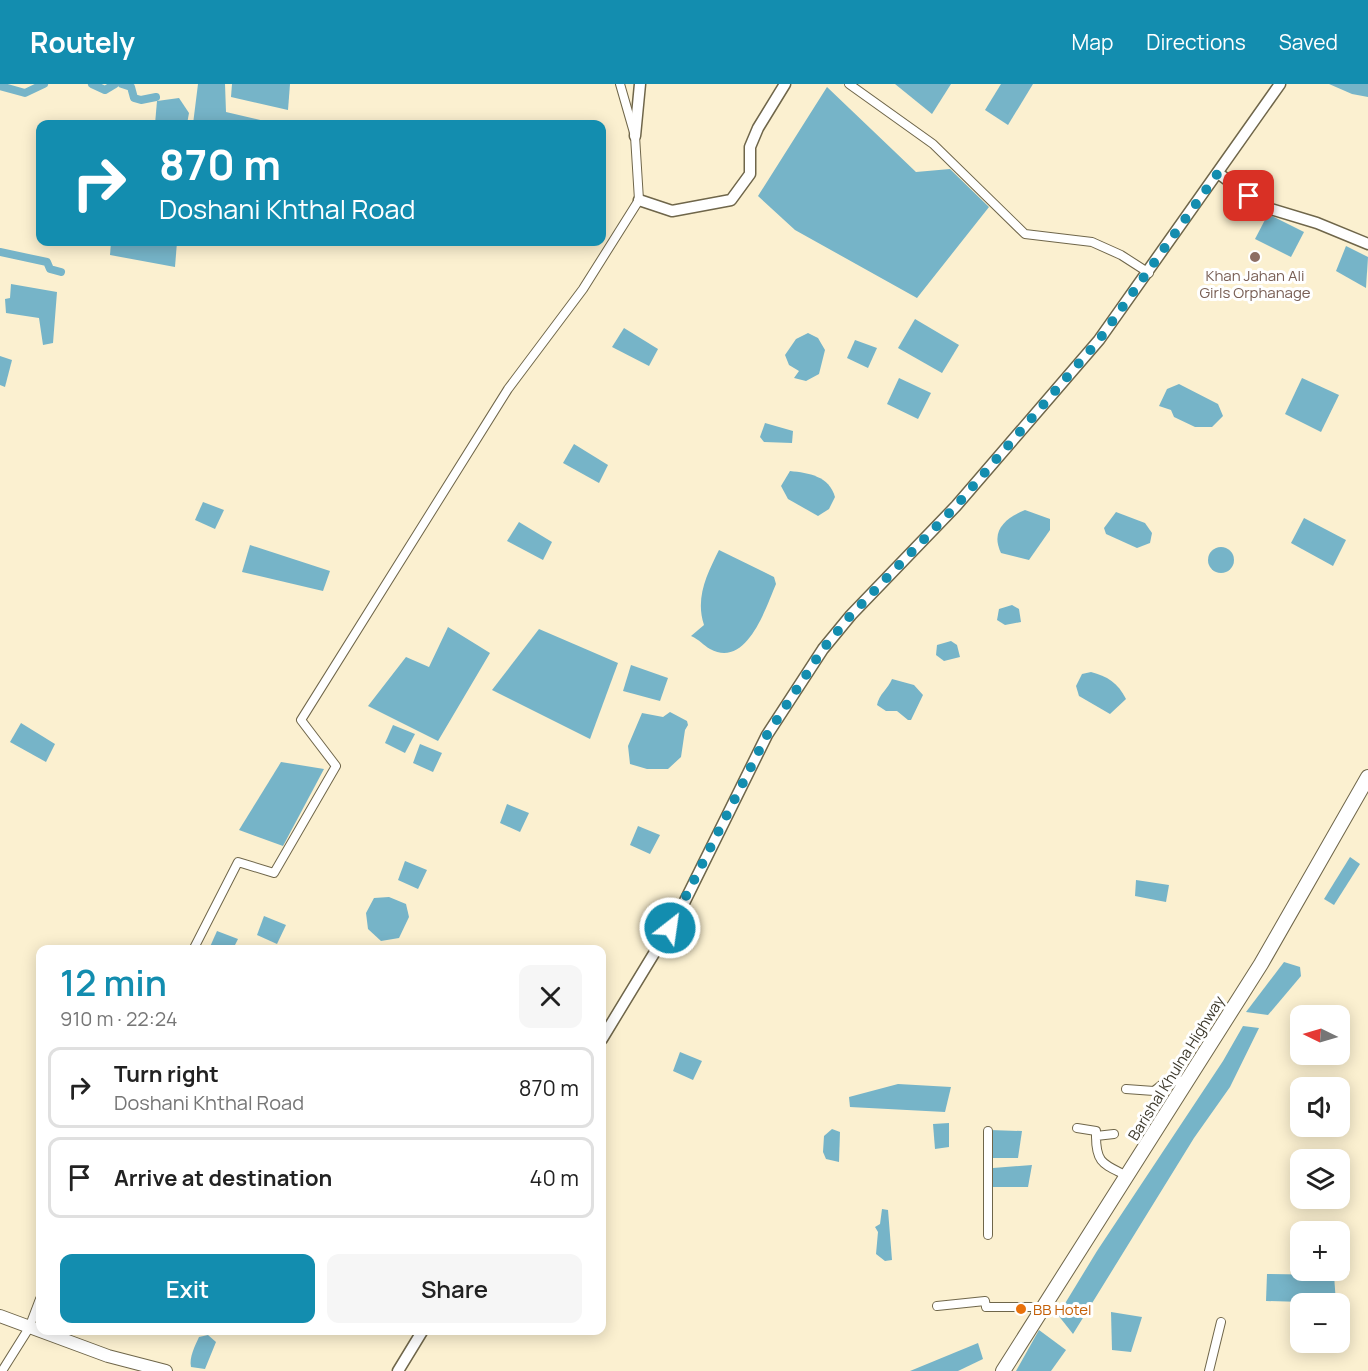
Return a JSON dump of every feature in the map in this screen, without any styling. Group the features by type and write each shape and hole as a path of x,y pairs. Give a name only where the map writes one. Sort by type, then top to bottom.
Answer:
{"highway":[{"name":"Barishal Khulna Highway","path":"1003,1371 1261,964 1368,777"}],"main road":[{"path":"0,1316 36,1331"},
{"path":"48,1335 108,1356 166,1371"}],"street":[{"path":"620,84 636,136"},
{"path":"196,945 238,862 274,873 336,766 301,720 508,390 583,289 639,200 636,136 640,84"},
{"path":"639,200 672,212 730,200 750,174 750,147 758,128 785,84"},
{"path":"849,84 933,144 1025,234 1092,242 1121,255 1149,273"},
{"path":"606,1032 681,909 767,735 823,649 851,615 956,506 1099,340 1149,273 1280,84"},
{"path":"1218,173 1264,207 1317,223 1368,244"},
{"path":"1126,1089 1154,1091 1164,1083 1188,1080"},
{"path":"1077,1128 1096,1131 1096,1154 1100,1162 1127,1176"},
{"path":"987,1235 988,1131"},
{"path":"1096,1136 1114,1134"},
{"path":"937,1306 985,1301 986,1307 1044,1307"},
{"path":"2,1371 28,1328 36,1309"},
{"path":"1209,1371 1221,1322"},
{"path":"398,1371 420,1335"}],"water":[{"path":"198,84 225,84 226,112 260,120 194,120"},
{"path":"232,84 290,84 288,110 231,97"},
{"path":"895,84 951,84 932,114"},
{"path":"1001,84 1033,84 1008,125 985,110"},
{"path":"1329,84 1368,84 1368,97 1352,94"},
{"path":"827,87 916,172 950,169 989,207 917,298 795,230 758,196"},
{"path":"179,98 189,113 188,120 155,120 157,101"},
{"path":"1268,214 1304,232 1291,257 1255,239"},
{"path":"111,246 177,246 175,267 110,255"},
{"path":"1346,246 1368,257 1366,288 1336,271"},
{"path":"11,284 57,292 53,343 43,345 39,318 6,313 5,299 10,298"},
{"path":"915,319 959,345 942,373 898,348"},
{"path":"624,328 658,349 649,366 612,347"},
{"path":"808,333 818,338 825,350 819,374 806,381 794,378 799,371 789,365 785,355 796,339"},
{"path":"855,340 877,348 868,368 847,358"},
{"path":"0,356 12,360 5,387 0,385"},
{"path":"899,378 931,393 918,419 887,404"},
{"path":"1302,378 1339,395 1321,432 1285,414"},
{"path":"1179,384 1218,404 1223,416 1212,427 1195,427 1174,417 1171,410 1159,406 1167,389"},
{"path":"765,423 793,431 792,443 764,442 760,437"},
{"path":"574,444 608,465 599,483 563,463"},
{"path":"790,471 817,477 828,484 835,497 829,509 818,516 788,499 781,486"},
{"path":"203,502 224,510 215,529 195,520"},
{"path":"1025,510 1050,519 1050,530 1029,560 1001,553 997,538 1006,521"},
{"path":"1116,512 1145,523 1152,533 1150,543 1137,548 1106,534 1104,528"},
{"path":"1304,518 1346,540 1333,566 1291,543"},
{"path":"519,522 552,542 543,560 507,541"},
{"path":"250,545 330,571 323,591 242,572"},
{"path":"1221,547 1230,551 1234,560 1230,569 1221,573 1212,569 1208,560 1212,551"},
{"path":"719,550 774,577 776,584 753,633 735,651 723,653 710,649 691,636 704,625 701,605 704,586"},
{"path":"1012,605 1019,609 1021,622 1005,625 997,620 999,609"},
{"path":"448,627 490,653 438,741 368,706 406,657 429,667"},
{"path":"539,629 618,663 590,739 492,690"},
{"path":"951,641 957,645 960,657 944,661 936,655 937,645"},
{"path":"631,665 668,678 660,701 623,691"},
{"path":"1091,672 1112,681 1126,699 1110,714 1079,696 1076,686 1082,674"},
{"path":"892,679 914,685 923,695 911,720 897,711 886,711 877,705"},
{"path":"670,712 687,721 688,725 685,730 681,757 668,769 647,769 630,764 628,746 642,713 663,717"},
{"path":"21,723 55,744 46,762 10,742"},
{"path":"393,725 415,734 405,753 385,743"},
{"path":"420,744 442,753 433,772 413,763"},
{"path":"281,762 324,769 283,846 239,830"},
{"path":"507,804 529,813 520,832 500,823"},
{"path":"638,826 660,835 650,854 630,845"},
{"path":"1350,857 1360,864 1334,905 1324,899"},
{"path":"405,861 427,870 418,889 398,880"},
{"path":"1136,880 1169,885 1166,902 1135,896"},
{"path":"389,897 406,904 409,917 399,938 381,941 368,929 366,913 374,898"},
{"path":"264,916 286,925 277,944 257,935"},
{"path":"217,931 238,939 235,945 211,945"},
{"path":"1284,962 1300,967 1301,976 1268,1015 1246,1012"},
{"path":"1243,1026 1259,1028 1230,1087 1194,1138 1073,1334 1058,1315 1097,1251 1223,1061"},
{"path":"680,1052 702,1061 693,1080 673,1071"},
{"path":"898,1084 951,1087 945,1112 850,1107 849,1097"},
{"path":"949,1123 949,1147 935,1149 933,1124"},
{"path":"832,1129 840,1132 839,1162 826,1159 823,1152 824,1136"},
{"path":"990,1130 1022,1131 1018,1158 992,1158"},
{"path":"1032,1165 1028,1187 993,1187 993,1168"},
{"path":"882,1209 888,1210 892,1260 885,1261 876,1254 878,1232 875,1227 880,1224"},
{"path":"1267,1274 1290,1274 1290,1281 1334,1281 1335,1293 1290,1293 1290,1302 1266,1301"},
{"path":"1111,1312 1142,1317 1131,1352 1112,1350"},
{"path":"1039,1330 1066,1350 1051,1371 1016,1371"},
{"path":"208,1335 216,1342 205,1369 191,1367 192,1355 199,1337"},
{"path":"978,1343 983,1359 958,1371 910,1371"}],"waterway":[{"path":"0,86 25,93 44,84"},
{"path":"92,84 105,90 115,84"},
{"path":"122,84 131,87 134,98 141,100 156,97"},
{"path":"0,252 47,262 50,269 61,272"}],"place":[{"name":"Khan Jahan Ali Girls Orphanage","path":"1255,257"},
{"name":"BB Hotel","path":"1021,1309"}],"route":[{"path":"670,928 767,735 823,649 851,615 956,506 1099,340 1218,173 1249,196"}]}
